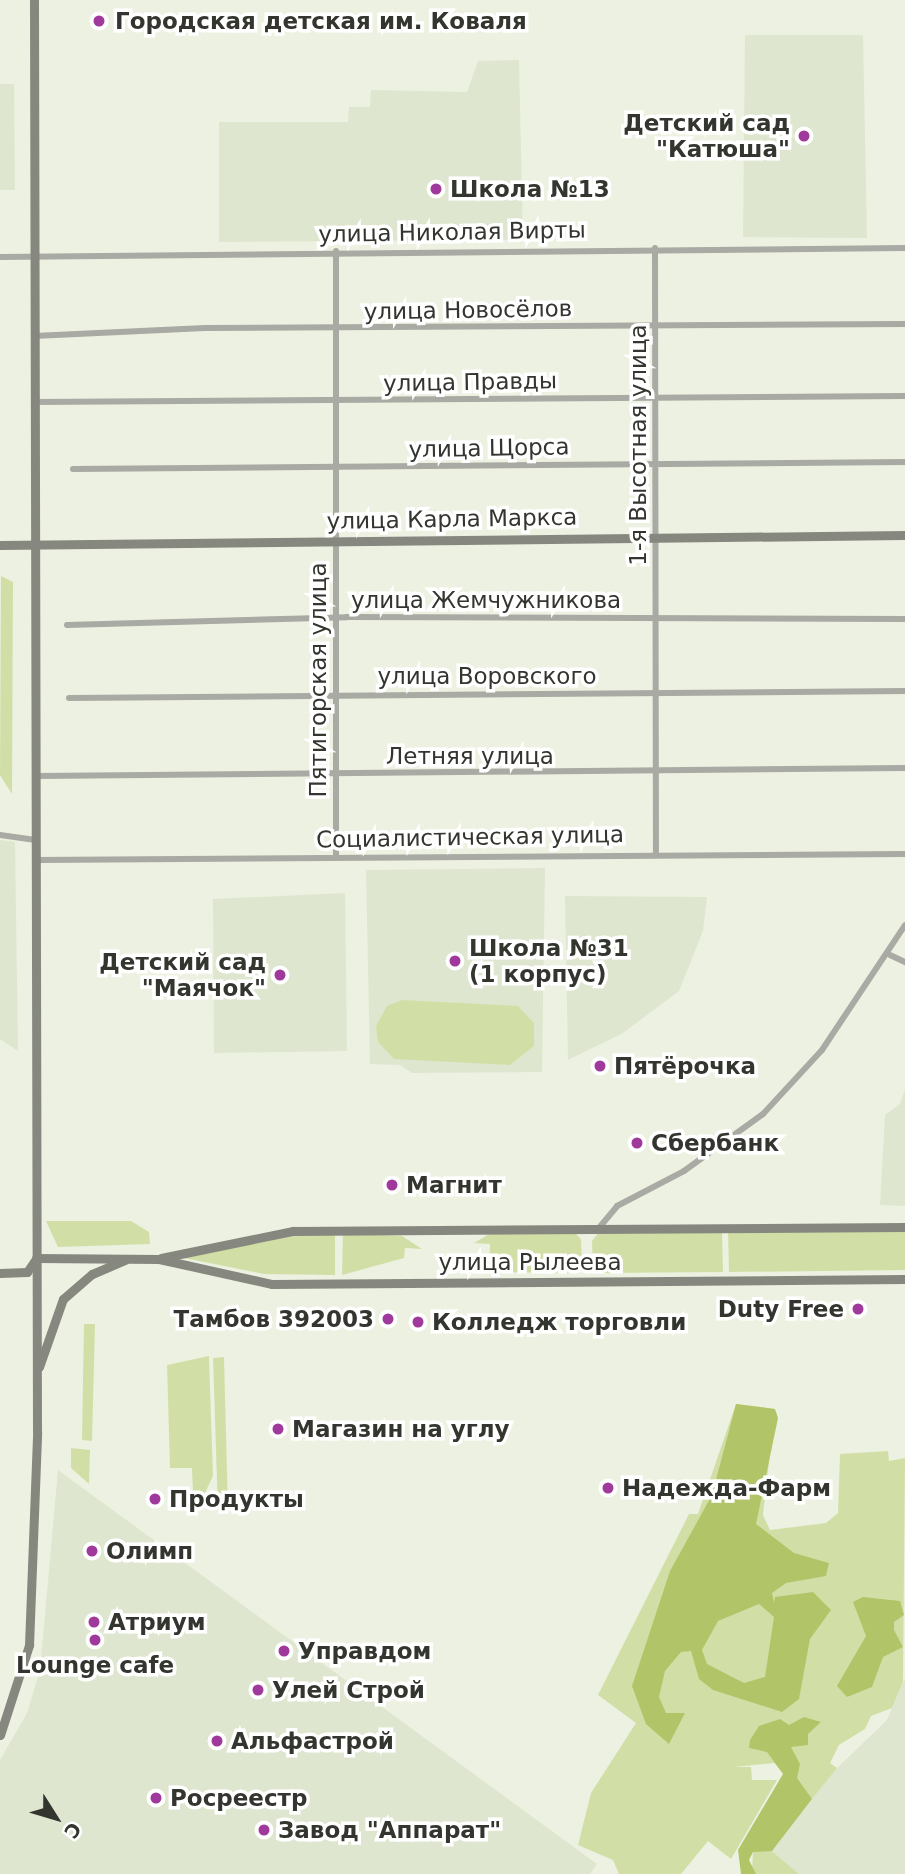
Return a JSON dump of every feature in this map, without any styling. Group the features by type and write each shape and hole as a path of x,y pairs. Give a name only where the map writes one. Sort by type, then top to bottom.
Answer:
{"main road":[{"path":"0,1735 29,1645 36,1377 34,0"},
{"name":"улица Карла Маркса","path":"0,545 905,535"},
{"name":"улица Рылеева","path":"159,1259 293,1231 905,1227"},
{"name":"улица Рылеева","path":"0,1273 27,1272 36,1258 134,1258 159,1259 272,1284 905,1279"},
{"path":"36,1377 63,1298 92,1274 134,1258"}],"street":[{"name":"1-я Высотная улица","path":"655,248 656,853"},
{"name":"улица Николая Вирты","path":"0,257 336,251 905,248"},
{"name":"Пятигорская улица","path":"336,251 336,856"},
{"name":"улица Новосёлов","path":"34,336 336,328 905,324"},
{"name":"улица Правды","path":"35,402 905,396"},
{"name":"улица Щорса","path":"73,469 905,462"},
{"name":"улица Жемчужникова","path":"67,625 335,617 905,619"},
{"name":"улица Воровского","path":"69,698 905,691"},
{"name":"Летняя улица","path":"36,776 656,773 905,768"},
{"path":"0,835 36,840"},
{"name":"Социалистическая улица","path":"36,860 656,853 905,854"},
{"path":"598,1229 617,1206 684,1171 763,1114 822,1050 890,955 905,925"},
{"path":"890,955 905,962"}],"shaded area":[{"name":"Детский сад \"Катюша\"","path":"745,35 863,35 867,238 743,237"},
{"name":"Школа №13","path":"519,60 523,240 219,242 219,122 348,122 349,107 370,107 371,90 467,92 478,61"},
{"path":"0,84 14,84 15,190 0,190"},
{"path":"0,840 15,842 18,1051 0,1039"},
{"name":"Школа №31 (1 корпус)","path":"545,868 542,1072 412,1073 400,1065 370,1064 366,870"},
{"name":"Детский сад \"Маячок\"","path":"345,893 347,1051 214,1053 213,899"},
{"path":"565,896 707,897 703,931 679,991 623,1033 568,1060"},
{"path":"905,1089 905,1206 880,1205 885,1115 900,1104"},
{"path":"58,1470 597,1864 590,1874 0,1874 0,1760 27,1713 40,1670"},
{"path":"905,1678 905,1874 799,1874 772,1851 832,1773 887,1720"}],"green space":[{"path":"1,576 13,582 12,794 0,775"},
{"path":"402,1000 518,1006 534,1023 534,1046 510,1065 394,1059 378,1042 376,1026 387,1006"},
{"path":"46,1221 131,1221 149,1232 150,1244 58,1247"},
{"path":"905,1230 905,1270 729,1272 728,1231"},
{"path":"722,1231 723,1272 600,1273 593,1267 592,1241 599,1232"},
{"path":"574,1232 581,1239 582,1263 573,1273 489,1272 490,1244 474,1243 491,1233"},
{"path":"343,1233 402,1236 422,1249 405,1248 404,1258 342,1275"},
{"path":"335,1234 335,1275 264,1274 174,1256 270,1236"},
{"path":"84,1324 95,1324 92,1441 82,1440"},
{"path":"209,1356 213,1476 202,1499 193,1493 192,1468 170,1468 167,1365"},
{"path":"224,1357 228,1511 218,1511 213,1358"},
{"path":"736,1404 775,1409 763,1515 770,1530 826,1523 838,1513 840,1454 888,1451 889,1461 905,1458 903,1682 892,1708 871,1716 865,1729 839,1745 830,1763 837,1768 812,1799 774,1763 733,1767 751,1767 752,1780 777,1780 731,1859 708,1841 681,1874 619,1874 613,1860 578,1845 591,1793 636,1723 598,1695 689,1514 698,1514"},
{"path":"736,1404 775,1409 778,1418 756,1524 794,1553 829,1563 826,1576 786,1583 772,1593 774,1603 775,1597 813,1592 831,1610 810,1639 799,1699 782,1712 713,1690 699,1679 691,1651 681,1652 665,1671 659,1697 666,1713 685,1713 669,1744 646,1724 632,1686 670,1571 712,1495","holes":["759,1604 774,1617 765,1677 744,1683 707,1664 702,1650 718,1621"]},
{"path":"71,1448 90,1450 89,1484 71,1468"},
{"path":"863,1597 900,1601 904,1615 894,1622 894,1630 903,1647 883,1657 872,1687 847,1697 837,1686 866,1636 853,1602"},
{"path":"804,1717 821,1722 808,1734 808,1745 791,1747 800,1764 797,1778 812,1799 772,1851 753,1852 749,1860 756,1874 741,1874 738,1850 783,1774 767,1752 749,1748 750,1740 759,1726 780,1719 789,1725"},
{"path":"753,1851 772,1851 799,1874 752,1874"}],"place":[{"name":"Городская детская им. Коваля","path":"99,21"},
{"name":"Детский сад \"Катюша\"","path":"804,136"},
{"name":"Школа №13","path":"436,189"},
{"name":"Школа №31 (1 корпус)","path":"455,961"},
{"name":"Детский сад \"Маячок\"","path":"280,975"},
{"name":"Пятёрочка","path":"600,1066"},
{"name":"Сбербанк","path":"637,1143"},
{"name":"Магнит","path":"392,1185"},
{"name":"Duty Free","path":"858,1309"},
{"name":"Тамбов 392003","path":"388,1319"},
{"name":"Колледж торговли","path":"418,1322"},
{"name":"Магазин на углу","path":"278,1429"},
{"name":"Надежда-Фарм","path":"608,1488"},
{"name":"Продукты","path":"155,1499"},
{"name":"Олимп","path":"92,1551"},
{"name":"Атриум","path":"94,1622"},
{"name":"Lounge cafe","path":"95,1640"},
{"name":"Управдом","path":"284,1651"},
{"name":"Улей Строй","path":"258,1690"},
{"name":"Альфастрой","path":"217,1741"},
{"name":"Росреестр","path":"156,1798"},
{"name":"Завод \"Аппарат\"","path":"264,1830"}]}
